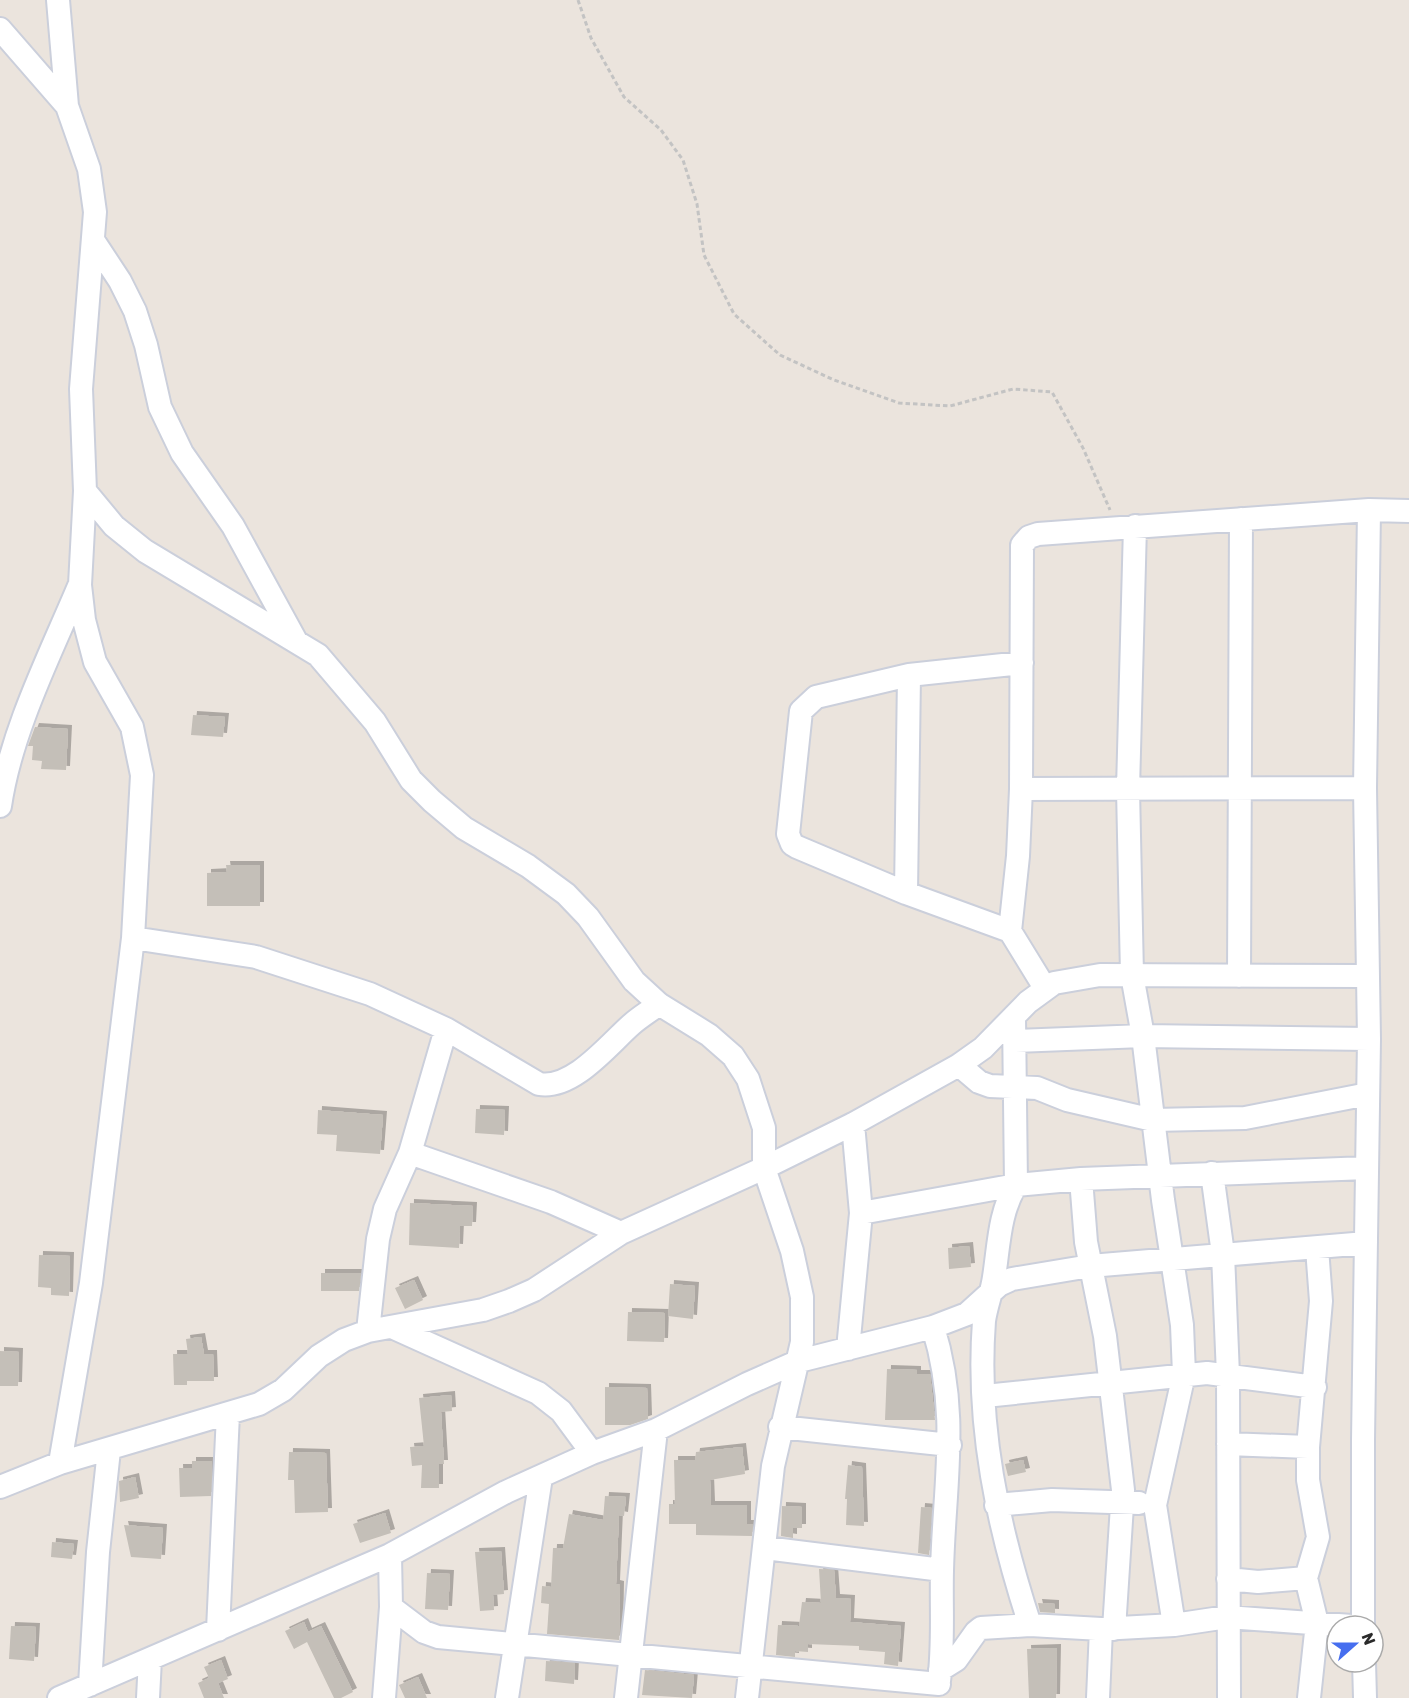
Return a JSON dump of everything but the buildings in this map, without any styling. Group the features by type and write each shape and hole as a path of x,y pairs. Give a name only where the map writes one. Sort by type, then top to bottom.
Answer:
{"street":[{"path":"58,0 67,106 89,169 95,212 81,389 85,491 80,585 84,620 95,662 132,727 142,775 133,938 91,1283 60,1463"},
{"path":"0,29 67,106"},
{"path":"93,240 120,281 135,311 146,345 160,407 182,453 233,526 296,641"},
{"path":"85,491 114,526 145,551 318,655 375,722 411,780 464,828 528,866 566,894 588,917 634,981 659,1004 709,1035 733,1056 748,1079 764,1128 764,1168 792,1251 802,1297 802,1342 799,1361 780,1427 747,1698"},
{"path":"1044,988 1010,932 1018,856 1021,789 1022,545 1026,540 1038,534 1369,510 1409,511"},
{"path":"1363,1614 1369,1039 1366,976 1365,788 1369,510"},
{"path":"1239,976 1241,519"},
{"path":"1126,527 1132,975 1143,1036 1159,1174 1182,1325 1184,1374 1155,1505 1174,1624"},
{"path":"0,806 2,779 36,688 80,585"},
{"path":"1010,932 906,893 797,847 792,844 788,834 801,711 816,697 909,675 1022,663"},
{"path":"906,893 909,675"},
{"path":"1021,789 1240,786 1365,788"},
{"path":"133,938 256,957 370,994 446,1029 539,1084 550,1086 584,1067 633,1023 659,1004"},
{"path":"0,1487 60,1463 259,1404 283,1390 319,1356 344,1340 368,1331 483,1310 534,1290 621,1233 853,1125 959,1065 983,1048 1044,988 1070,979 1132,975 1366,976"},
{"path":"1014,1017 1016,1185 1004,1208 992,1291 984,1320 985,1396 987,1448 996,1505 1010,1565 1030,1625"},
{"path":"368,1331 378,1239 393,1189 410,1153 446,1029"},
{"path":"1014,1041 1143,1036 1369,1039"},
{"path":"959,1065 979,1082 990,1086 1037,1088 1068,1100 1153,1120 1245,1118 1368,1094"},
{"path":"848,1349 861,1213 853,1125"},
{"path":"410,1153 551,1202 621,1233"},
{"path":"861,1213 1016,1185 1081,1179 1159,1174 1367,1168"},
{"path":"1212,1173 1223,1254 1228,1375 1229,1698"},
{"path":"1081,1179 1090,1266 1105,1336 1124,1502 1098,1698"},
{"path":"59,1698 390,1555 506,1492 592,1453 656,1430 747,1384 799,1361 933,1327 967,1314 992,1291 1012,1279 1090,1266 1366,1243"},
{"path":"1309,1698 1317,1623 1306,1578 1318,1537 1308,1480 1308,1447 1321,1301 1317,1248"},
{"path":"933,1327 947,1379 950,1445 942,1570 940,1684"},
{"path":"394,1328 538,1393 561,1411 592,1453"},
{"path":"985,1396 1184,1374 1228,1375 1315,1387"},
{"path":"218,1630 228,1414"},
{"path":"780,1427 950,1445"},
{"path":"626,1698 656,1430"},
{"path":"1228,1444 1308,1447"},
{"path":"90,1685 98,1552 109,1450"},
{"path":"507,1698 513,1644 542,1477"},
{"path":"996,1505 1052,1500 1155,1505"},
{"path":"765,1548 942,1570"},
{"path":"384,1698 391,1607 390,1555"},
{"path":"1227,1579 1258,1582 1306,1578"},
{"path":"391,1607 424,1632 438,1637 940,1684"},
{"path":"940,1684 981,1628 1030,1625 1108,1629 1227,1617 1325,1624"},
{"path":"148,1698 150,1659"},
{"path":"1364,1674 1365,1698"}],"path":[{"path":"578,0 591,38 624,97 662,130 682,160 698,204 704,255 734,314 780,355 834,380 899,403 950,406 1013,388 1052,392 1126,527"}]}
